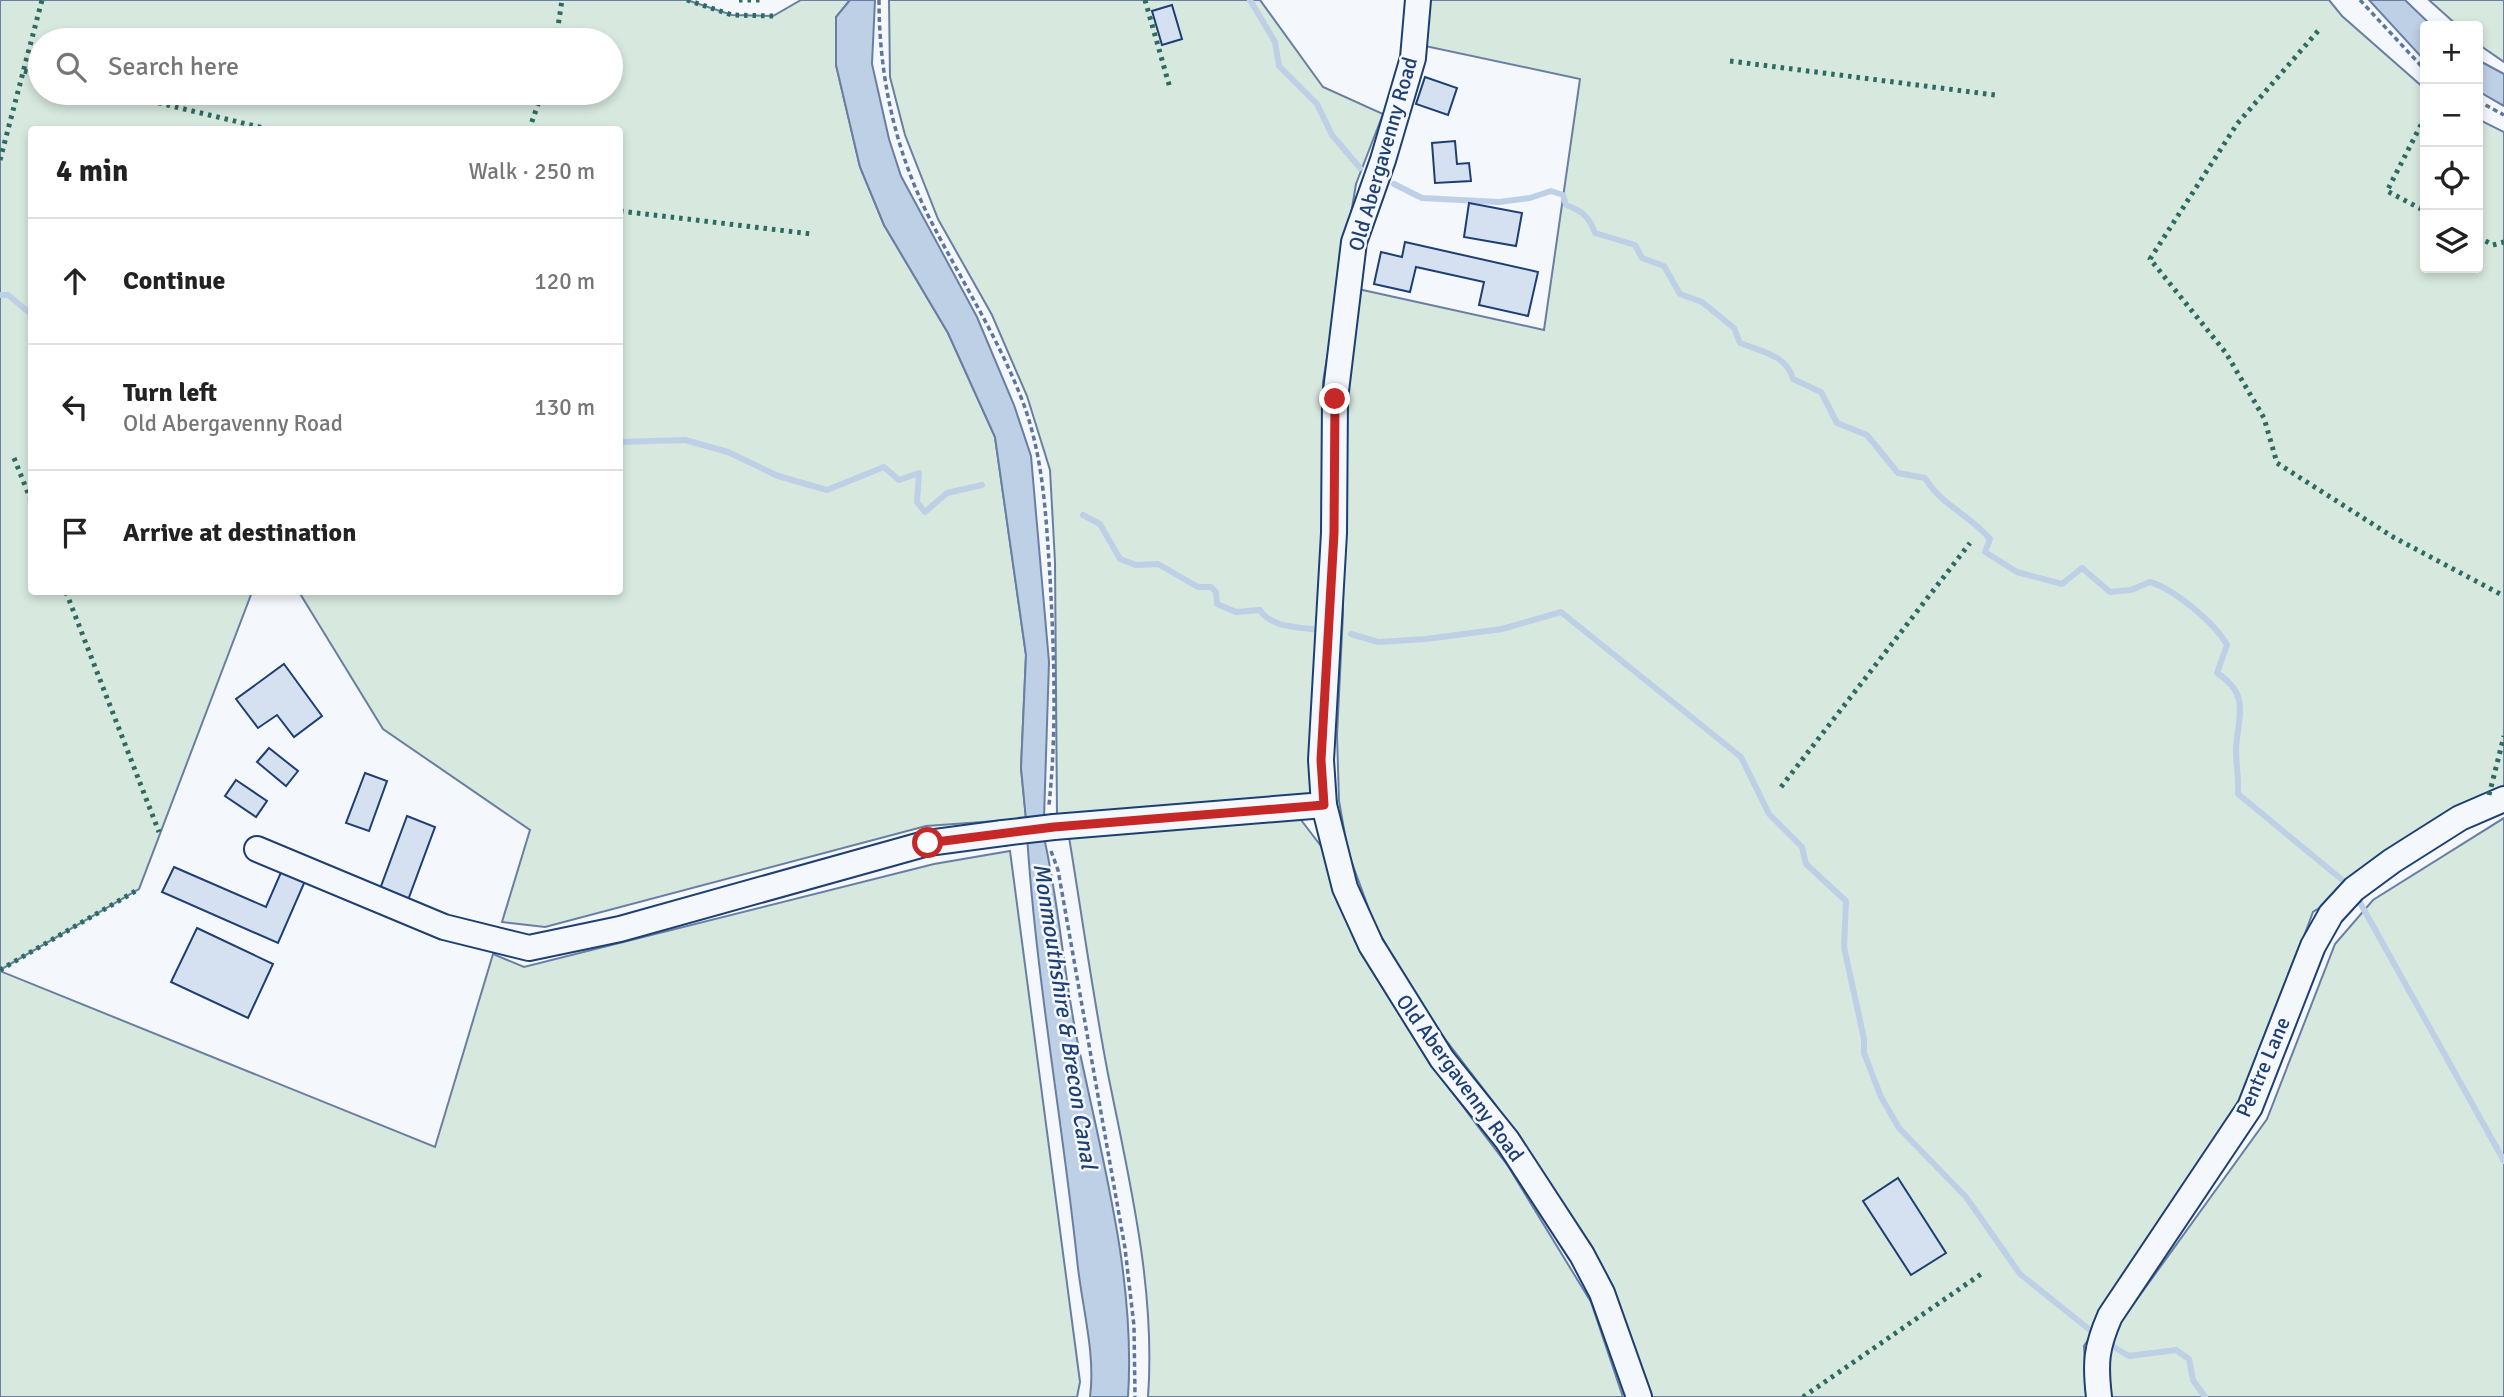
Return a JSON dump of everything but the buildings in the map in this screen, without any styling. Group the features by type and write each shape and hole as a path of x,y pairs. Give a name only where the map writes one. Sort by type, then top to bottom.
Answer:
{"street":[{"name":"Old Abergavenny Road","path":"1418,0 1413,58 1354,242 1335,399 1334,533 1321,760 1324,805 1345,888 1371,946 1434,1048 1507,1140 1582,1255 1602,1293 1639,1397"},
{"name":"Pentre Lane","path":"2099,1397 2095,1365 2098,1343 2110,1316 2249,1107 2313,946 2331,914 2354,889 2392,861 2459,818 2504,799"},
{"path":"257,849 444,927 529,948 658,919 928,843 1003,833 1051,831 1324,805"}],"path":[{"path":"879,0 881,68 898,139 932,223 986,318 1023,404 1040,457 1055,664 1051,831 1086,1035 1114,1170 1134,1326 1135,1397"},
{"path":"2361,0 2420,65"},
{"path":"2483,104 2504,115"}],"shaded area":[{"path":"0,0 687,0 732,15 773,16 801,0 850,0 836,17 836,65 860,167 884,225 948,333 995,437 1026,655 1021,768 1026,819 926,826 545,927 502,922 530,830 383,729 301,595 623,595 623,126 28,126 28,595 251,595 139,889 0,970"},
{"path":"889,0 1260,0 1323,87 1383,114 1356,184 1323,382 1321,611 1313,794 1057,816 1055,562 1050,470 1027,396 992,315 938,219 905,135 890,77"},
{"path":"1427,0 2329,0 2342,16 2420,85 2420,273 2483,273 2483,122 2504,132 2504,792 2313,912 2239,1112 2084,1346 2087,1397 1650,1397 1608,1277 1495,1104 1418,1004 1374,923 1348,852 1339,801 1337,735 1343,613 1344,407 1358,289 1544,330 1580,79 1425,46"},
{"path":"2429,0 2504,0 2504,62 2483,47 2483,21 2452,21"},
{"path":"1298,816 1324,850 1355,941 1436,1071 1508,1166 1591,1302 1623,1397 1148,1397 1148,1316 1139,1234 1103,1045 1069,837"},
{"path":"2504,818 2504,1397 2110,1397 2107,1355 2114,1331 2267,1119 2335,944 2373,900"},
{"path":"1010,851 1080,1382 1077,1397 0,1397 0,971 435,1147 493,954 524,967 934,864"}],"water":[{"path":"850,0 875,0 872,64 889,139 901,176 977,317 1014,405 1031,456 1049,662 1044,818 1026,819 1021,768 1026,655 995,437 948,333 884,225 860,167 836,65 836,17"},
{"path":"2369,0 2405,0 2427,21 2420,21 2420,56"},
{"path":"2483,63 2504,74 2504,106 2483,94"},
{"name":"Monmouthshire & Brecon Canal","path":"1043,833 1072,1013 1122,1262 1129,1352 1128,1397 1090,1397 1090,1346 1031,888 1027,835"}],"waterway":[{"path":"1250,0 1275,42 1279,66 1317,104 1332,135 1360,168"},
{"path":"1394,184 1422,198 1499,202 1530,198 1551,191 1563,195 1566,205 1584,215 1595,233 1635,245 1642,258 1664,266 1680,294 1702,302 1734,328 1740,343 1779,359 1790,371 1793,379 1821,392 1837,423 1867,435 1898,473 1925,478 1939,496 1990,539 1985,552 2017,572 2062,584 2082,568 2110,592 2131,590 2150,582 2182,599 2204,617 2227,645 2217,673 2235,689 2240,706 2236,749 2238,794 2346,883"},
{"path":"0,295 8,295 28,312"},
{"path":"623,442 685,440 728,452 778,476 827,490 884,467 899,480 919,473 917,502 925,512 947,493 982,485"},
{"path":"1083,515 1100,524 1120,559 1136,565 1158,564 1198,587 1211,587 1216,592 1217,604 1236,612 1260,610 1278,623 1319,630"},
{"path":"1351,634 1378,642 1426,639 1502,629 1561,612 1741,757 1769,814 1802,847 1806,864 1846,901 1844,947 1864,1039 1864,1053 1881,1097 1899,1128 1966,1197 2020,1274 2090,1330"},
{"path":"2358,899 2504,1161"},
{"path":"2107,1343 2129,1356 2176,1350 2189,1359 2193,1380 2205,1397"}],"hedge":[{"path":"35,28 42,0"},
{"path":"558,28 562,0"},
{"path":"687,0 732,15 773,16"},
{"path":"739,0 762,0"},
{"path":"1145,0 1170,88"},
{"path":"2318,31 2237,124 2150,259 2226,353 2264,418 2277,463 2393,537 2504,596"},
{"path":"0,160 28,53"},
{"path":"1730,61 1995,95"},
{"path":"24,71 28,72"},
{"path":"167,105 255,126"},
{"path":"530,126 538,105"},
{"path":"2420,127 2387,191 2423,210"},
{"path":"623,211 812,234"},
{"path":"2483,240 2493,245 2504,242"},
{"path":"14,458 28,493"},
{"path":"1781,787 1970,543"},
{"path":"67,595 159,832"},
{"path":"2489,795 2504,736"},
{"path":"0,970 139,889"},
{"path":"1803,1397 1984,1272"}],"route":[{"path":"928,843 1054,827 1324,805 1321,760 1334,533 1335,399"}]}
